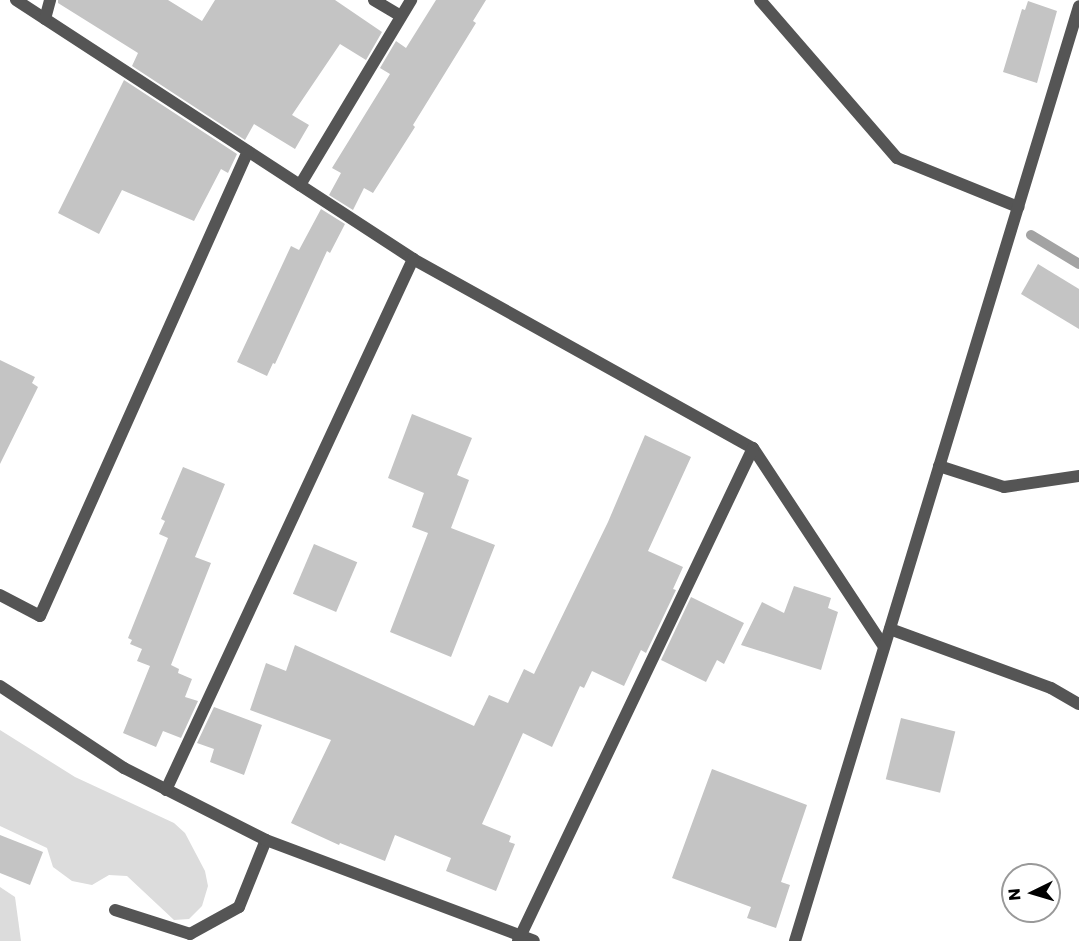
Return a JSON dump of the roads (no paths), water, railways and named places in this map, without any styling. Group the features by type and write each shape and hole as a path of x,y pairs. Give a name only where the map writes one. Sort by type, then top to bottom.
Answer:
{"street":[{"path":"16,0 412,259 753,448 884,647"},
{"path":"45,19 50,0"},
{"path":"374,0 401,16"},
{"path":"300,185 411,0"},
{"path":"760,0 897,158 1018,207"},
{"path":"795,941 1079,6"},
{"path":"0,595 40,616 248,151"},
{"path":"166,790 412,259"},
{"path":"519,938 753,448"},
{"path":"939,466 1004,487 1079,476"},
{"path":"890,629 1051,688 1079,704"},
{"path":"0,686 124,768 266,840 519,938 534,941"},
{"path":"115,910 189,934 239,907 266,840"}],"waterway":[{"path":"1031,235 1079,264"}]}
